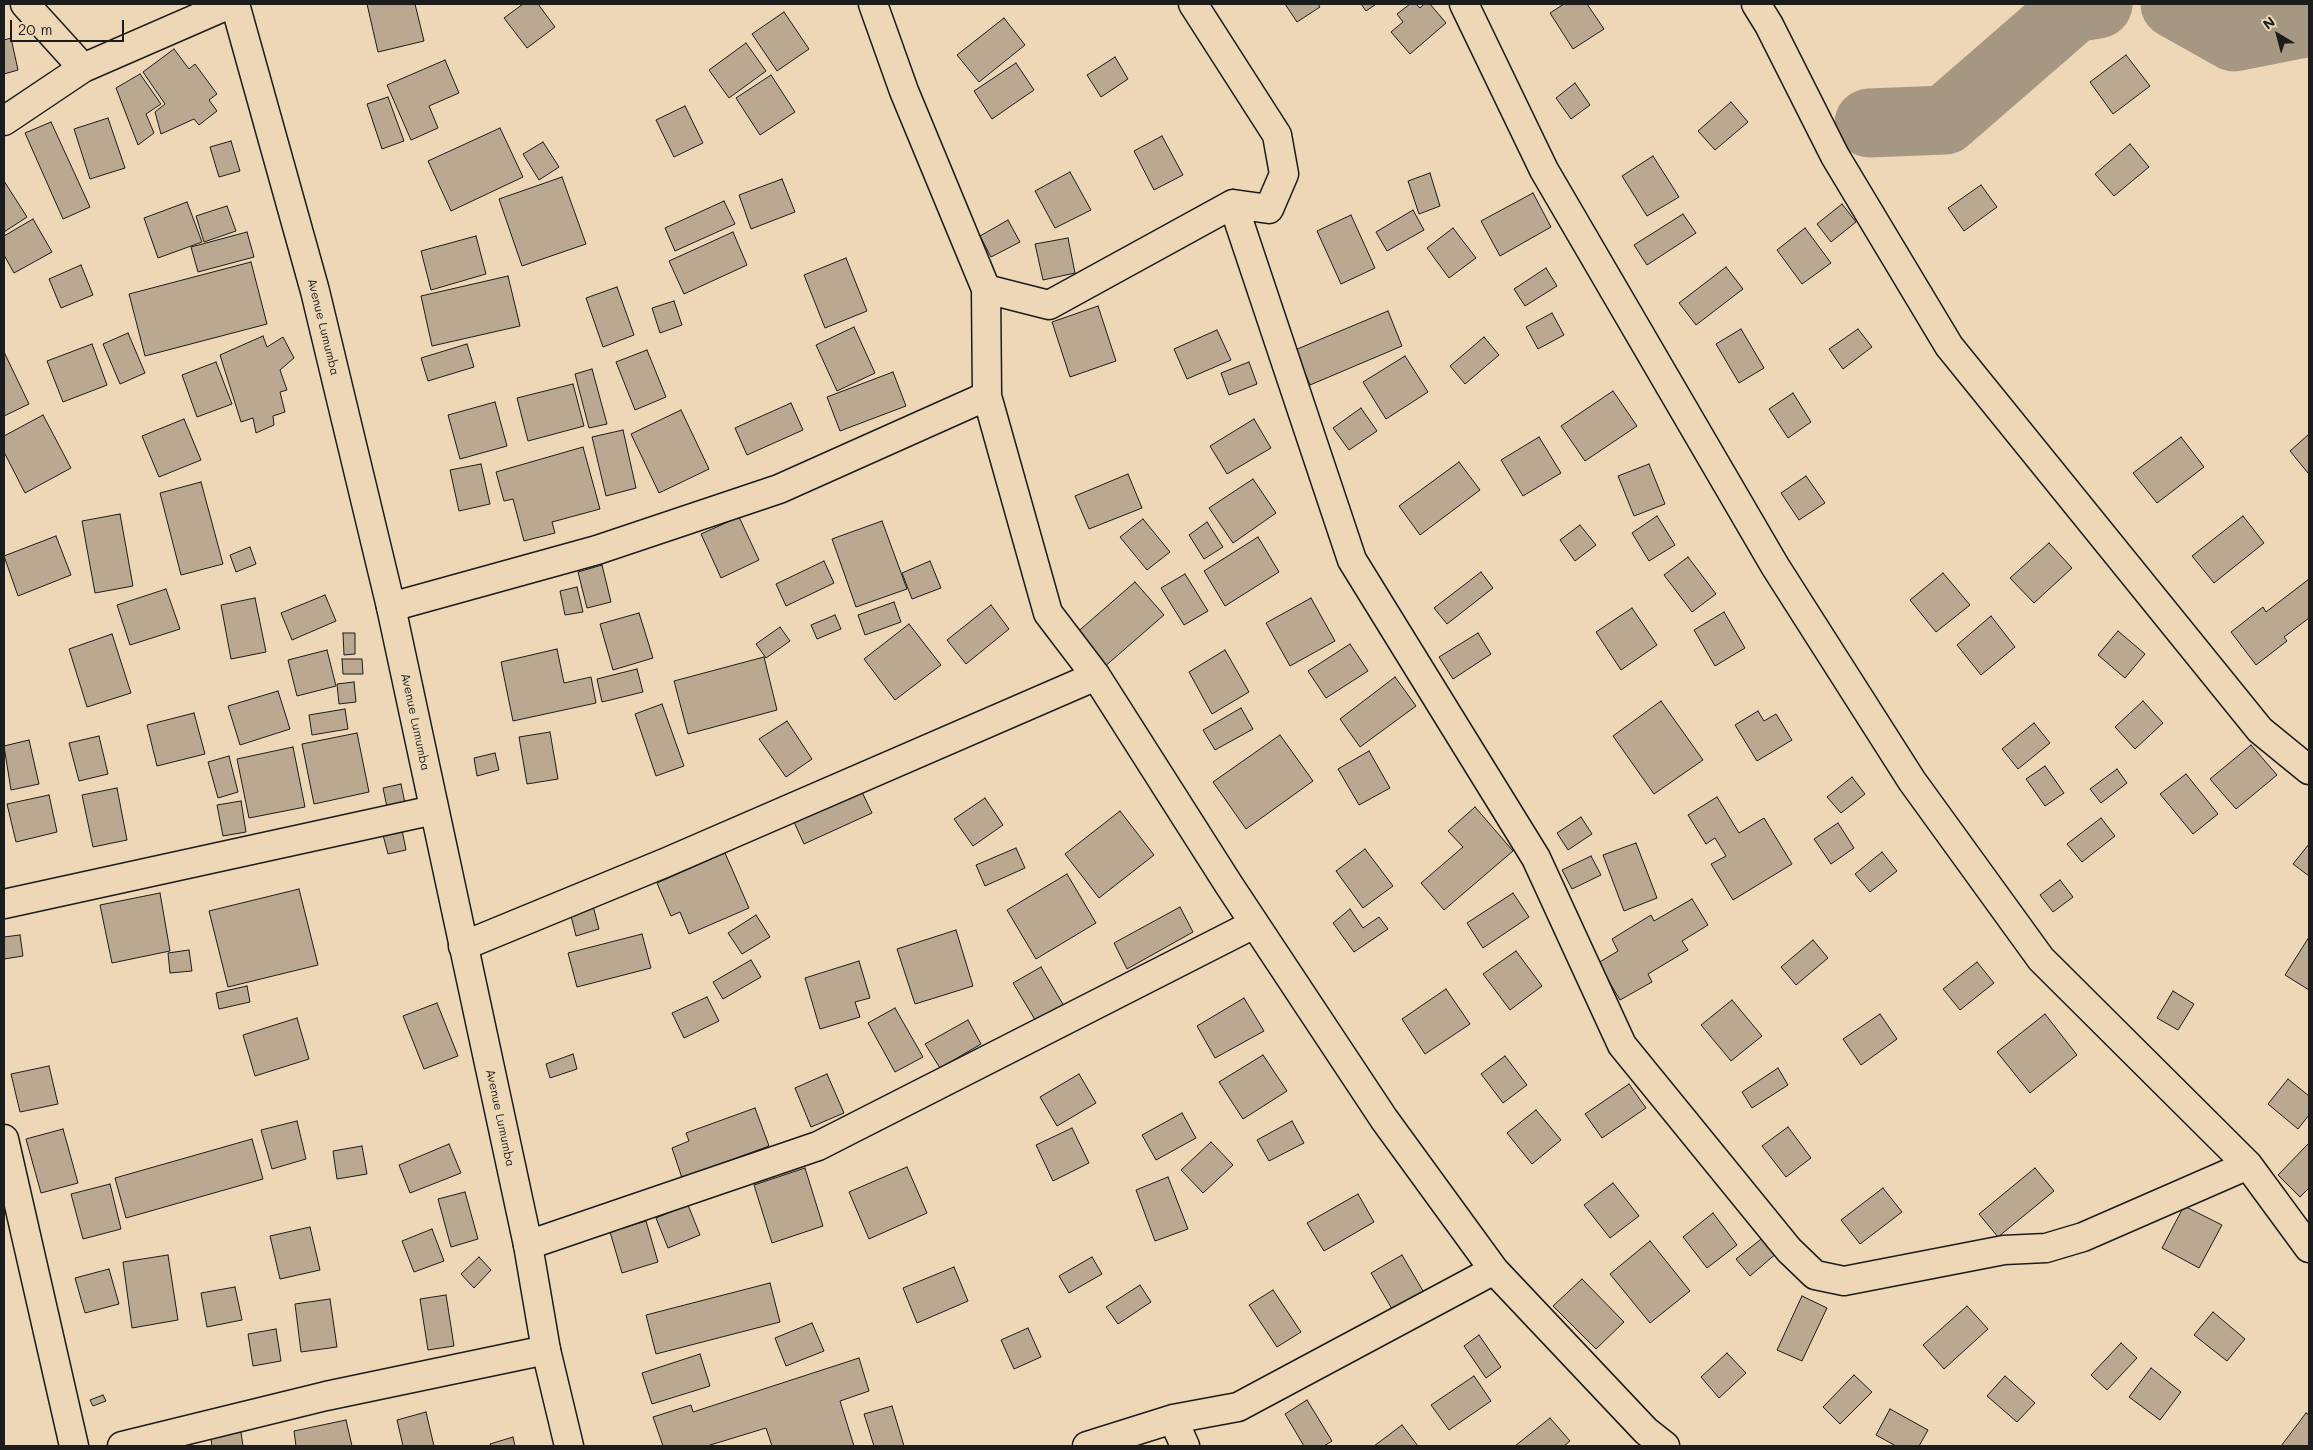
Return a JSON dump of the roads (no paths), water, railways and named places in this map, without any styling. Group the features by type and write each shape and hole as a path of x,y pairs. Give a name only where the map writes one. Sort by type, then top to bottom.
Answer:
{"street":[{"path":"25,4 83,68"},
{"path":"4,121 83,68 230,4"},
{"name":"Avenue Lumumba","path":"235,4 315,291 391,607 528,1245 546,1350 569,1446"},
{"path":"873,4 904,91 986,289 987,396 1048,613 1096,676 1254,924 1384,1118 1494,1270 1646,1431 1666,1446"},
{"path":"986,289 1049,305 1233,204 1268,209 1284,174 1277,135 1193,4"},
{"path":"1464,4 1544,170 1776,566 1912,780 2041,959 2248,1165 2309,1248"},
{"path":"1756,4 1769,25 1835,156 1949,346 2260,730 2309,770"},
{"path":"1233,204 1352,560 1536,858 1622,1045 1790,1250 1815,1275 1844,1281 2004,1250 2046,1248 2083,1238 2248,1165"},
{"path":"391,607 597,550 779,489 987,396"},
{"path":"463,946 676,858 1096,676"},
{"path":"4,904 434,810"},
{"path":"528,1245 818,1146 1254,924"},
{"path":"4,1139 74,1446"},
{"path":"1087,1446 1173,1420 1238,1407 1494,1270"},
{"path":"122,1446 326,1396 546,1350"},
{"path":"1173,1420 1185,1446"}],"waterway":[{"path":"1869,123 1945,120 2074,8 2098,4"},
{"path":"2175,4 2234,37 2309,22"}]}
